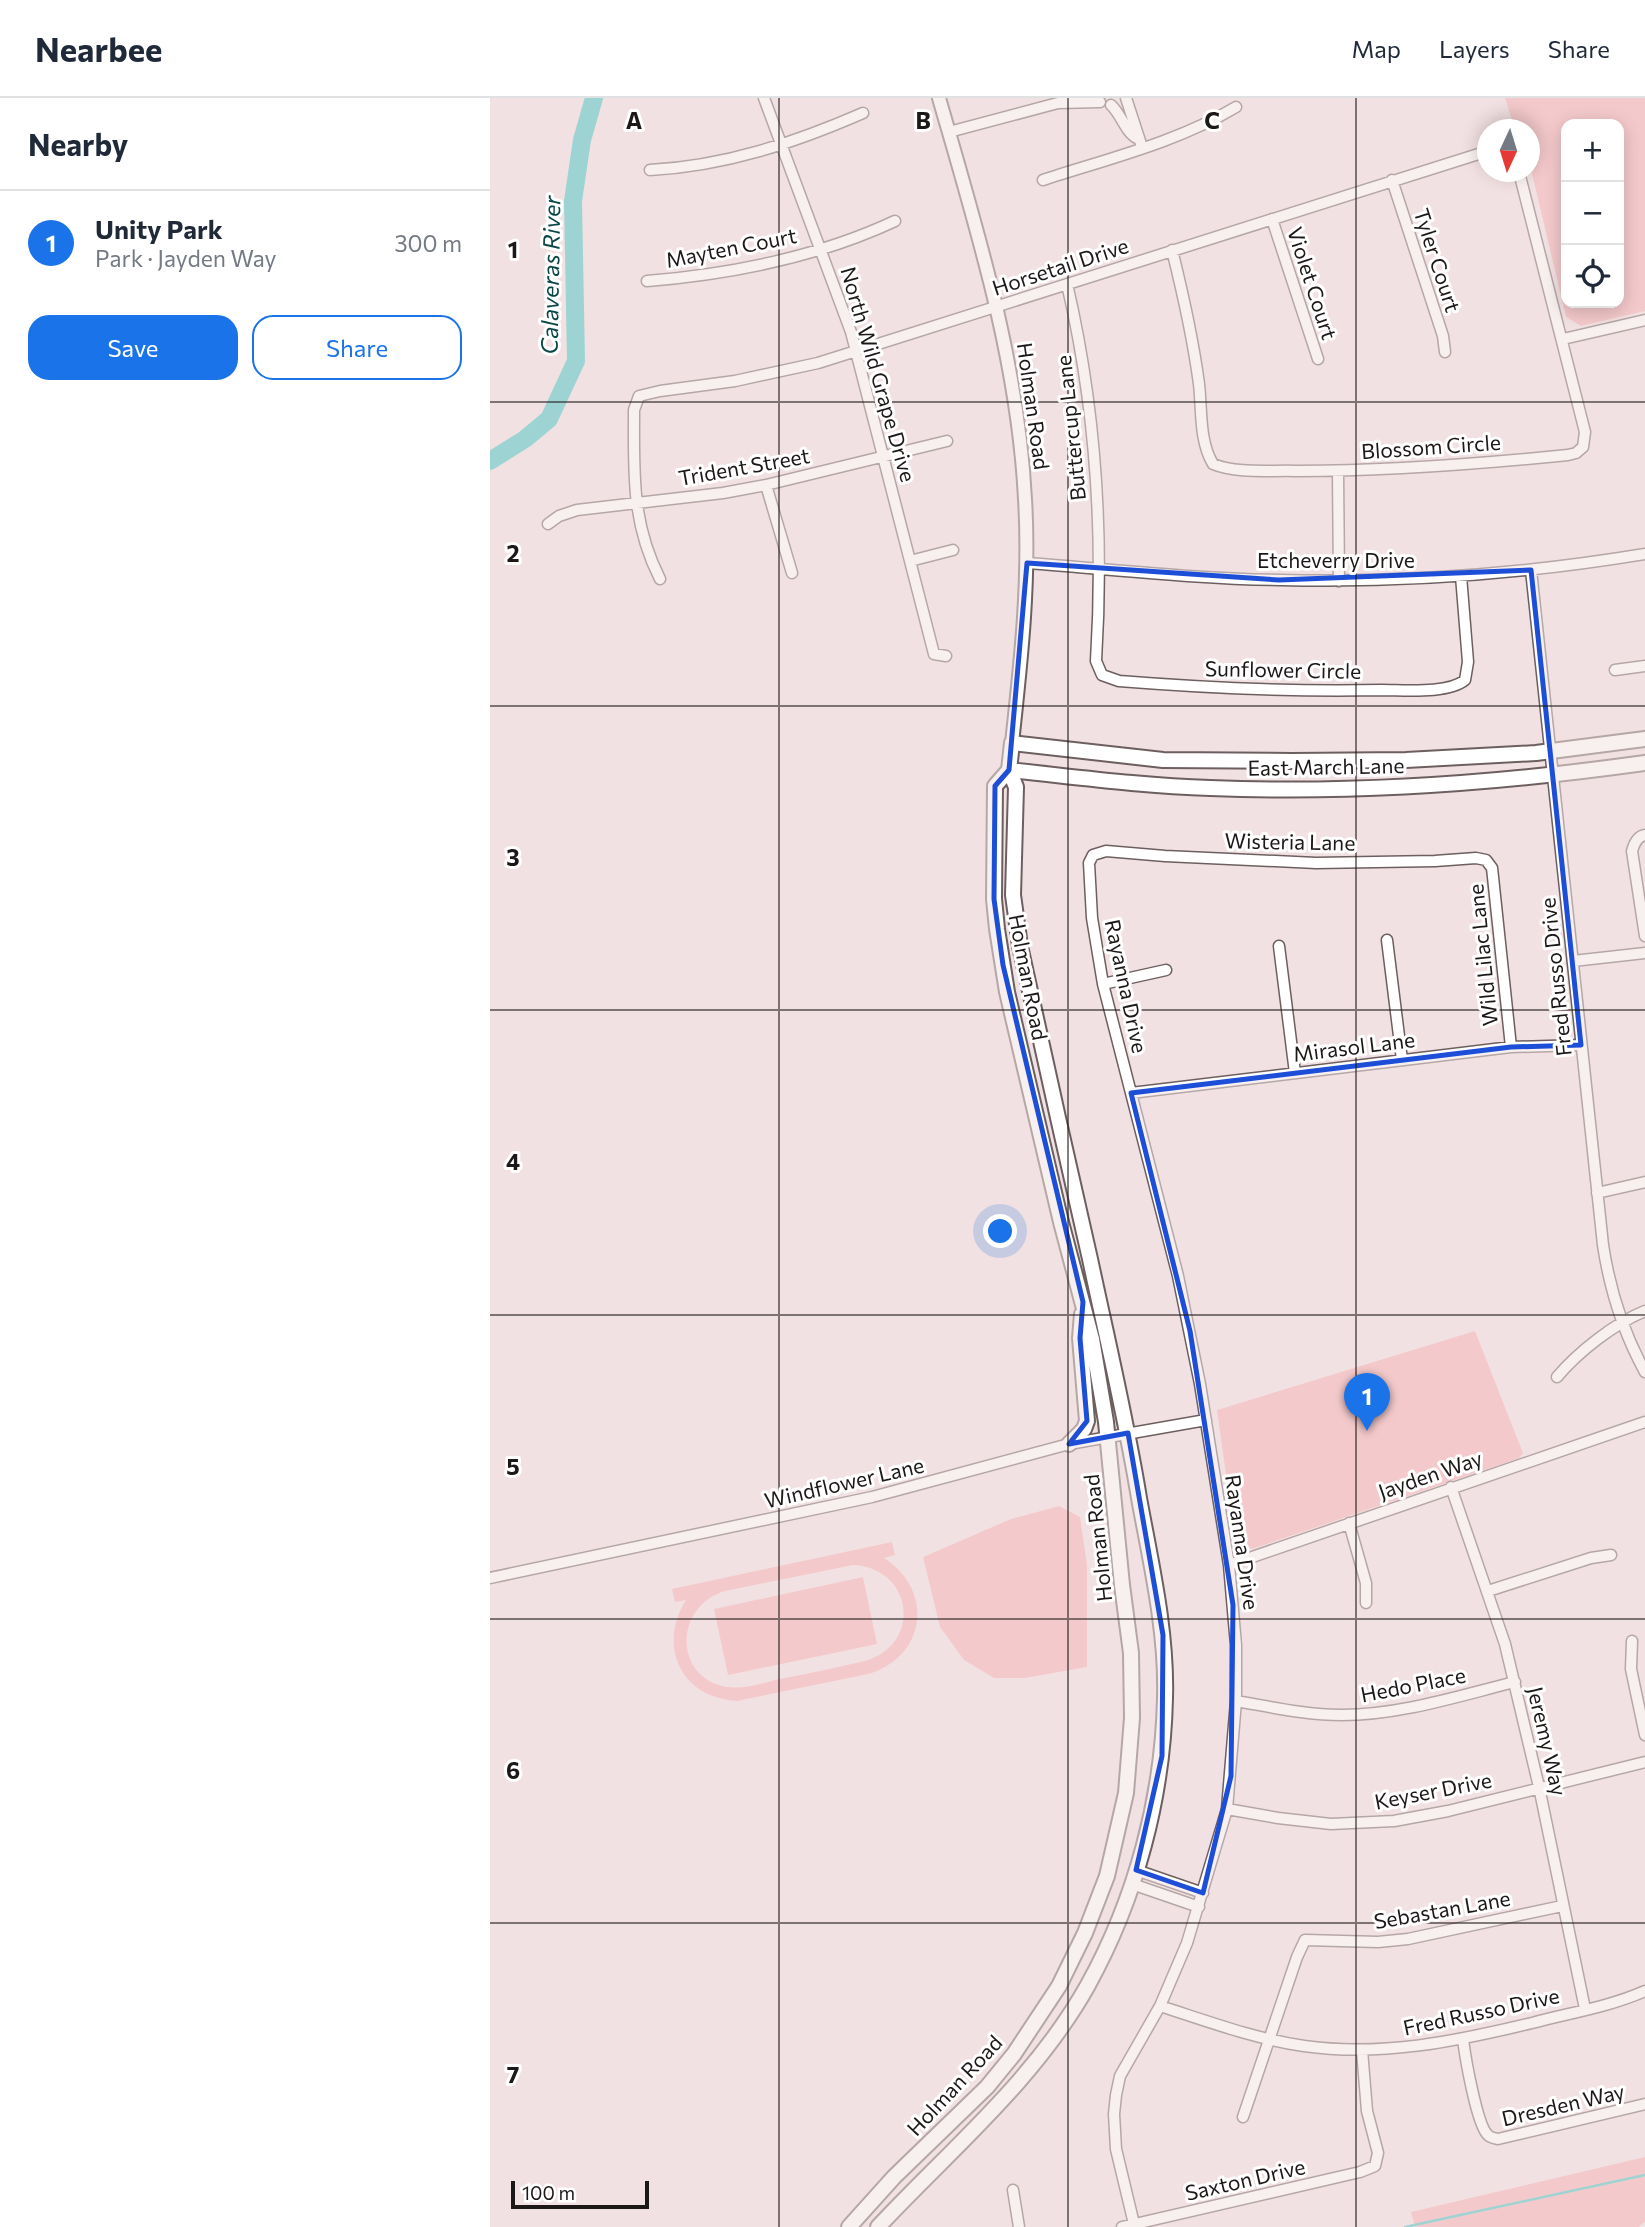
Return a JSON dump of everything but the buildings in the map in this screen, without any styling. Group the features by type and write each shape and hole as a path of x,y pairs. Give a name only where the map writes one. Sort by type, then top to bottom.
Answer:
{"main road":[{"name":"East March Lane","path":"1012,743 1163,760 1406,760 1551,752 1645,739"},
{"name":"Holman Road","path":"878,2227 1021,2082 1056,2036 1088,1984 1134,1877 1154,1805 1162,1756 1166,1696 1163,1635 1128,1433 1020,946 1013,895 1016,787 1009,770 1012,743"},
{"name":"East March Lane","path":"1009,770 1143,784 1286,790 1440,784 1554,775 1645,763"},
{"name":"Holman Road","path":"849,2227 894,2176 987,2087 1014,2054 1059,1986 1085,1933 1107,1876 1126,1793 1132,1718 1131,1653 1108,1436 1092,1339 1061,1222 1010,1006 996,929 995,786 1009,770"},
{"path":"1069,1444 1084,1429 1087,1421 1080,1338 1083,1302"}],"street":[{"name":"North Wild Grape Drive","path":"764,98 822,249 857,352 933,654 946,656"},
{"name":"Holman Road","path":"939,98 997,306 1009,363 1021,448 1027,563 1025,625 1012,743"},
{"path":"1111,105 1125,98 1140,143"},
{"path":"949,132 1060,100 1098,100 1111,105 1125,122 1131,135 1140,143"},
{"path":"1043,180 1140,143 1208,122 1236,107"},
{"path":"650,170 705,165 783,145 863,114"},
{"name":"Horsetail Drive","path":"635,502 634,410 639,396 778,373 857,352 1477,154"},
{"name":"Tyler Court","path":"1392,180 1443,336 1445,352"},
{"name":"Blossom Circle","path":"1172,250 1199,384 1205,446 1213,464 1255,470 1338,471 1465,466 1576,453 1583,447 1585,432 1522,182"},
{"name":"Violet Court","path":"1272,219 1318,359"},
{"name":"Mayten Court","path":"647,281 686,278 780,260 822,249 895,221"},
{"name":"Buttercup Lane","path":"1067,284 1085,367 1090,407 1101,569"},
{"path":"1563,339 1645,320"},
{"name":"Trident Street","path":"548,524 559,516 577,510 723,493 766,485 947,441"},
{"path":"1338,471 1339,581"},
{"path":"766,485 792,573"},
{"path":"635,502 645,546 660,579"},
{"path":"910,561 953,550"},
{"name":"Etcheverry Drive","path":"1027,563 1216,578 1339,581 1531,570 1645,554"},
{"name":"Sunflower Circle","path":"1101,569 1096,661 1102,675 1119,681 1246,690 1415,689 1458,685 1465,680 1468,671 1461,576"},
{"name":"Fred Russo Drive","path":"1531,570 1606,1270 1621,1322 1645,1372"},
{"path":"1615,670 1645,666"},
{"path":"1645,835 1634,842 1632,859 1645,936"},
{"name":"Wisteria Lane","path":"1093,855 1106,851 1316,863 1476,858 1486,860"},
{"name":"Rayanna Drive","path":"1093,855 1089,863 1092,918 1103,984 1190,1331 1229,1565 1236,1645 1236,1701 1227,1808 1199,1907 1160,2006 1130,2055 1120,2076 1116,2095 1116,2149 1134,2224"},
{"name":"Wild Lilac Lane","path":"1486,860 1492,868 1511,1047"},
{"path":"1387,940 1402,1060"},
{"path":"1279,946 1294,1073"},
{"path":"1573,961 1645,953"},
{"path":"1103,984 1166,970"},
{"name":"Mirasol Lane","path":"1131,1093 1511,1047 1581,1045"},
{"path":"1597,1193 1645,1182"},
{"path":"1557,1377 1575,1358 1621,1322 1645,1311"},
{"name":"Windflower Lane","path":"490,1578 872,1497 1069,1444 1206,1420"},
{"name":"Jayden Way","path":"1229,1565 1645,1422"},
{"name":"Jeremy Way","path":"1451,1488 1488,1591 1515,1682 1585,2009"},
{"path":"1349,1523 1366,1583 1366,1603"},
{"path":"1488,1591 1591,1558 1611,1555"},
{"path":"1632,1641 1631,1669 1645,1735"},
{"name":"Hedo Place","path":"1236,1701 1315,1714 1367,1714 1420,1705 1515,1682"},
{"name":"Keyser Drive","path":"1227,1808 1301,1822 1360,1824 1429,1814 1645,1762"},
{"path":"1134,1877 1203,1892"},
{"path":"1134,1877 1199,1907"},
{"name":"Sebastan Lane","path":"1243,2117 1305,1940 1352,1942 1408,1939 1562,1906"},
{"name":"Fred Russo Drive","path":"1160,2006 1270,2039 1304,2046 1362,2050 1415,2047 1463,2039 1629,1998 1645,1991"},
{"name":"Dresden Way","path":"1463,2039 1478,2113 1482,2128 1489,2137 1498,2139 1645,2104"},
{"name":"Saxton Drive","path":"1122,2227 1360,2172 1375,2166 1378,2153 1367,2111 1362,2050"},
{"path":"1013,2190 1019,2227"}],"highlighted area":[{"path":"1027,563 1279,580 1531,570 1581,1045 1511,1047 1131,1093 1190,1331 1233,1605 1231,1776 1203,1893 1136,1870 1162,1756 1163,1635 1128,1433 1069,1444 1087,1421 1080,1338 1083,1302 1003,965 994,899 995,786 1009,770"}],"shaded area":[{"path":"1505,98 1645,98 1645,311 1581,326 1566,317 1564,308 1624,308 1624,119 1561,119 1561,296 1534,182 1540,182 1540,119 1512,119"},
{"path":"1475,1331 1523,1453 1519,1458 1252,1549 1235,1539 1217,1410"},
{"path":"1059,1506 1080,1517 1087,1565 1087,1667 1025,1678 994,1678 964,1660 940,1627 923,1557 1011,1519"},
{"path":"892,1542 895,1555 884,1558 900,1572 911,1588 917,1605 917,1622 912,1639 902,1653 887,1665 868,1674 737,1701 718,1698 701,1690 689,1680 680,1667 674,1635 686,1600 675,1602 672,1589","holes":["853,1565 873,1569 888,1579 898,1592 903,1608 903,1624 896,1639 884,1652 865,1661 751,1686 733,1687 709,1681 697,1670 689,1657 689,1626 696,1611 708,1599 725,1591"]},
{"path":"863,1577 877,1644 728,1675 714,1609"},
{"path":"1645,2157 1645,2222 1638,2227 1415,2227 1411,2212"}],"waterway":[{"name":"Calaveras River","path":"490,461 525,439 549,419 576,361 573,201 582,140 594,98"},
{"path":"1405,2227 1645,2175"}],"place":[{"name":"Unity Park","path":"1367,1431"}]}
